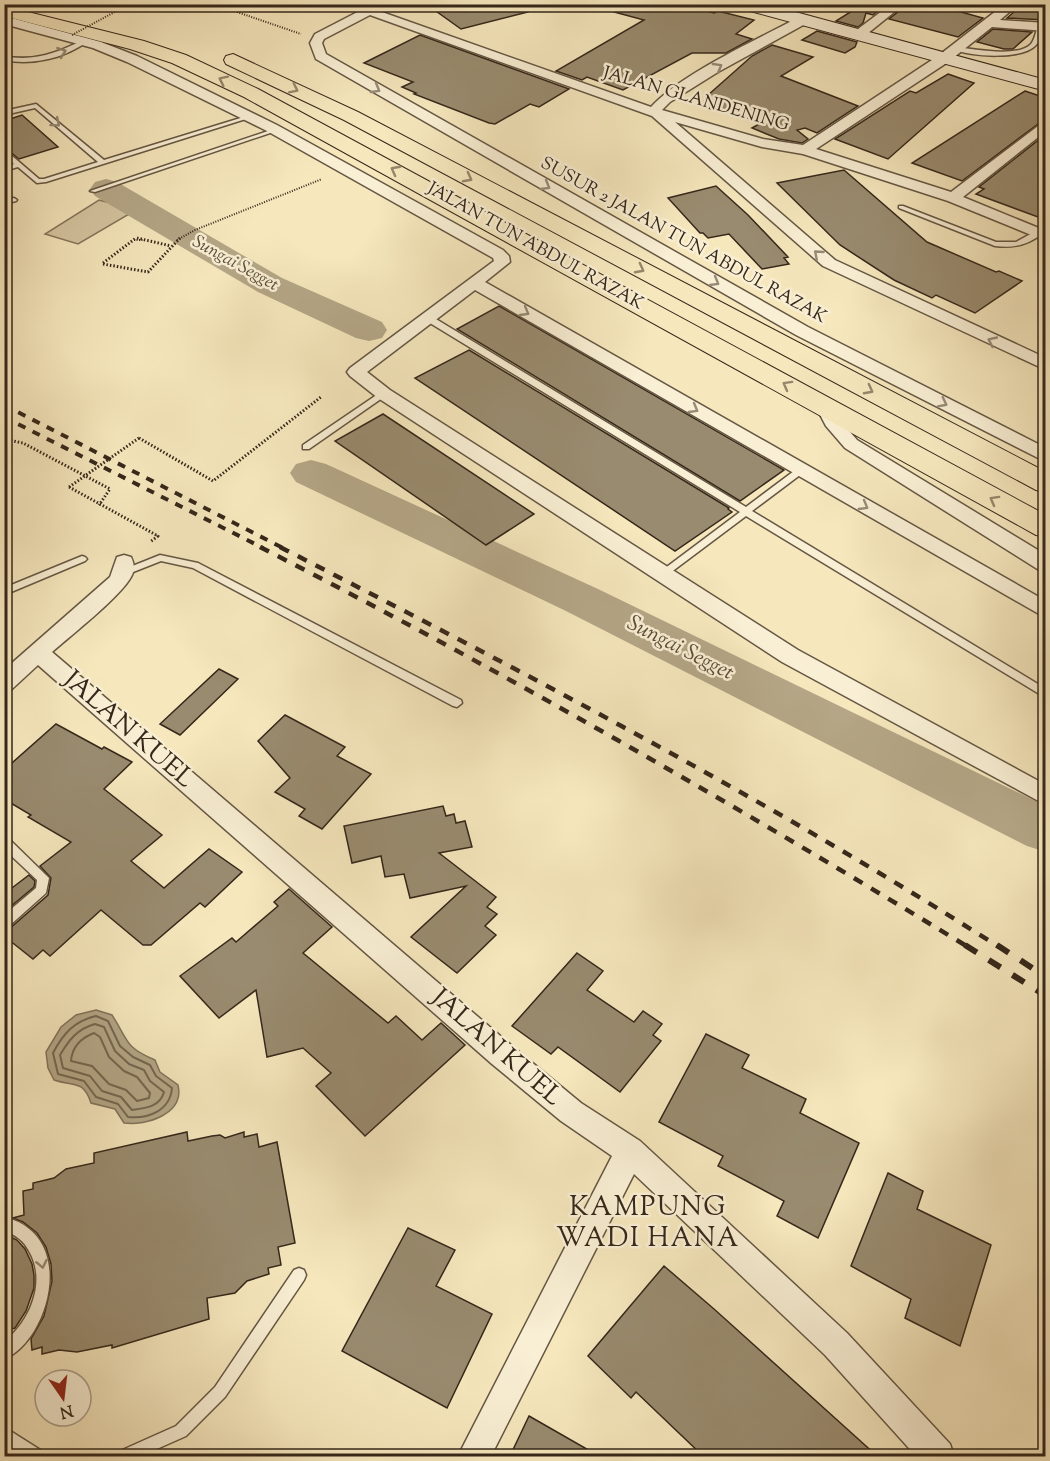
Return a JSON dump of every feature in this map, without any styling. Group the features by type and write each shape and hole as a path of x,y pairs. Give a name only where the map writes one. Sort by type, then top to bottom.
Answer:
{"highway":[{"name":"JALAN TUN ABDUL RAZAK","path":"42,4 119,17 210,50 351,116 1046,484"},
{"name":"JALAN TUN ABDUL RAZAK","path":"4,11 98,33 179,59 245,107 300,120 1046,528"},
{"path":"1017,468 1046,477"}],"street":[{"path":"317,40 383,4"},
{"path":"745,4 858,35 950,54 1046,86"},
{"path":"858,35 892,9 893,4"},
{"path":"805,150 950,54 1013,4"},
{"name":"JALAN GLANDENING","path":"369,11 653,111 762,143 805,150 953,198 1041,236"},
{"path":"4,20 85,41 245,107 276,130 501,256 502,262 356,372 384,394 790,656 1046,796"},
{"path":"803,20 714,69 665,99 653,111 829,263 1046,365"},
{"path":"989,23 1043,27"},
{"name":"SUSUR 2 JALAN TUN ABDUL RAZAK","path":"317,40 321,56 330,63 791,326 1046,456"},
{"path":"276,130 300,120"},
{"path":"953,198 1046,124"},
{"path":"475,283 1046,611"},
{"path":"824,405 832,422 851,444 1046,565"},
{"path":"4,683 117,582 123,567"},
{"name":"JALAN KUEL","path":"39,653 570,1112 630,1152 836,1344 938,1456"},
{"path":"474,1456 630,1152"}],"lane":[{"path":"950,54 997,53 1031,48 1043,27"},
{"path":"4,58 20,62 38,60 68,50 85,41"},
{"path":"4,113 36,106 103,163"},
{"path":"4,151 37,181 44,181 103,163 245,107"},
{"path":"93,191 276,130"},
{"path":"4,169 17,165"},
{"path":"4,202 14,200"},
{"path":"901,207 995,244 1011,246 1041,236"},
{"path":"428,318 1046,694"},
{"path":"306,447 384,394"},
{"path":"663,574 801,470"},
{"path":"4,592 82,558"},
{"path":"123,567 160,558 195,565 458,703"},
{"path":"4,841 43,879 42,890 4,923"},
{"path":"4,1224 28,1236 40,1254 45,1277 41,1303 28,1328 4,1352"},
{"path":"125,1456 181,1431 220,1392 299,1275"},
{"path":"4,1434 37,1456"}],"path":[{"path":"94,4 119,17"},
{"path":"237,12 317,40"},
{"path":"72,36 119,17"},
{"path":"171,246 136,237 103,264 148,272 171,246 175,241 195,230 330,176"},
{"path":"123,567 158,536 69,487 139,438 213,481 321,397"},
{"path":"4,439 23,443 110,489 99,505"}],"shaded area":[{"path":"99,200 136,210 78,244 45,234"}],"water":[{"path":"96,1010 112,1015 132,1047 155,1060 160,1072 178,1085 179,1095 170,1111 153,1120 124,1123 115,1109 91,1103 85,1090 81,1087 54,1080 48,1068 46,1052 61,1027 76,1015"}],"building":[{"path":"426,4 527,4 528,12 461,29"},
{"path":"615,4 678,4 754,20 736,34 752,39 726,53 692,53 623,90 587,77 582,80 556,71 644,20 614,12"},
{"path":"863,4 885,4 873,15 866,13 863,23 858,27 836,21"},
{"path":"901,4 932,4 983,18 958,37 889,19 899,11"},
{"path":"1023,4 1046,4 1046,20 1007,18"},
{"path":"993,29 1032,32 1013,49 977,42"},
{"path":"817,31 857,42 855,47 845,53 802,40"},
{"path":"420,35 569,89 539,107 530,104 495,124 414,94 416,93 402,87 413,82 364,63"},
{"path":"772,45 813,57 781,76 858,106 817,133 805,128 797,130 808,139 802,143 779,139 752,128 763,122 708,108 713,103 704,101 709,96 707,96 752,56"},
{"path":"948,74 974,83 888,159 835,139 910,91 916,93"},
{"path":"1025,91 1046,98 1046,118 962,181 912,163"},
{"path":"22,115 58,147 19,159 4,147 4,121"},
{"path":"1046,134 1046,220 976,194 984,189 979,187"},
{"path":"844,170 927,242 1022,281 975,313 936,295 932,298 894,280 840,245 777,183"},
{"path":"716,186 748,215 788,257 784,258 789,264 762,269 729,234 708,238 700,233 668,198"},
{"path":"499,306 784,470 740,501 457,329"},
{"path":"469,350 729,508 732,512 675,551 415,378"},
{"path":"383,414 534,514 486,545 335,441"},
{"path":"219,669 238,679 180,735 160,724"},
{"path":"285,715 345,747 337,756 371,774 322,829 299,816 305,809 275,792 290,778 258,741"},
{"path":"56,724 132,762 104,789 162,835 131,861 164,888 209,849 242,872 205,907 200,903 151,945 143,945 101,910 50,956 43,950 33,959 4,936 4,930 9,929 48,895 51,878 40,866 71,842 28,817 31,815 4,799 4,770"},
{"path":"443,806 446,816 454,814 456,823 465,821 472,847 439,853 496,897 487,907 497,914 485,926 496,935 457,973 411,937 466,886 410,898 404,874 385,877 381,856 352,863 344,826"},
{"path":"29,875 35,881 34,887 4,912 4,894"},
{"path":"289,889 332,927 303,953 388,1023 396,1016 422,1040 441,1023 465,1045 365,1136 316,1086 331,1073 303,1048 267,1057 256,990 219,1018 180,976 232,938 236,942 278,906 274,902"},
{"path":"577,953 603,971 587,990 634,1022 643,1011 662,1024 653,1035 661,1041 620,1092 558,1047 551,1054 512,1026"},
{"path":"706,1034 749,1055 742,1068 806,1099 800,1113 859,1143 818,1238 777,1216 784,1201 718,1166 723,1156 659,1122"},
{"path":"187,1132 188,1141 220,1135 225,1138 244,1132 244,1137 257,1134 259,1147 277,1142 295,1243 278,1247 281,1265 268,1268 269,1274 247,1281 235,1293 207,1298 209,1319 112,1348 112,1345 77,1352 59,1350 42,1354 42,1347 32,1350 31,1339 44,1316 52,1281 51,1264 46,1247 37,1233 23,1222 13,1218 24,1215 23,1191 33,1189 33,1183 54,1178 66,1169 94,1163 94,1153"},
{"path":"888,1173 923,1191 917,1209 991,1245 960,1346 905,1318 911,1299 851,1266"},
{"path":"408,1228 455,1250 436,1286 492,1314 447,1408 342,1351"},
{"path":"4,1234 17,1240 25,1249 34,1275 34,1288 26,1311 15,1328 8,1330"},
{"path":"664,1266 877,1456 703,1456 636,1392 631,1398 588,1356"},
{"path":"529,1416 599,1456 510,1456"}],"waterway":[{"name":"Sungai Segget","path":"106,189 270,285 369,330"},
{"name":"Sungai Segget","path":"311,473 582,600 1046,831"}],"railway":[{"path":"4,405 283,548"},
{"path":"4,417 263,548"},
{"path":"260,547 618,740 794,842 968,947"},
{"path":"280,547 554,689 734,788 912,892 999,947"},
{"path":"965,945 1046,996"},
{"path":"997,945 1046,977"}],"district":[{"name":"KAMPUNG WADI HANA","path":"648,1224"}]}
